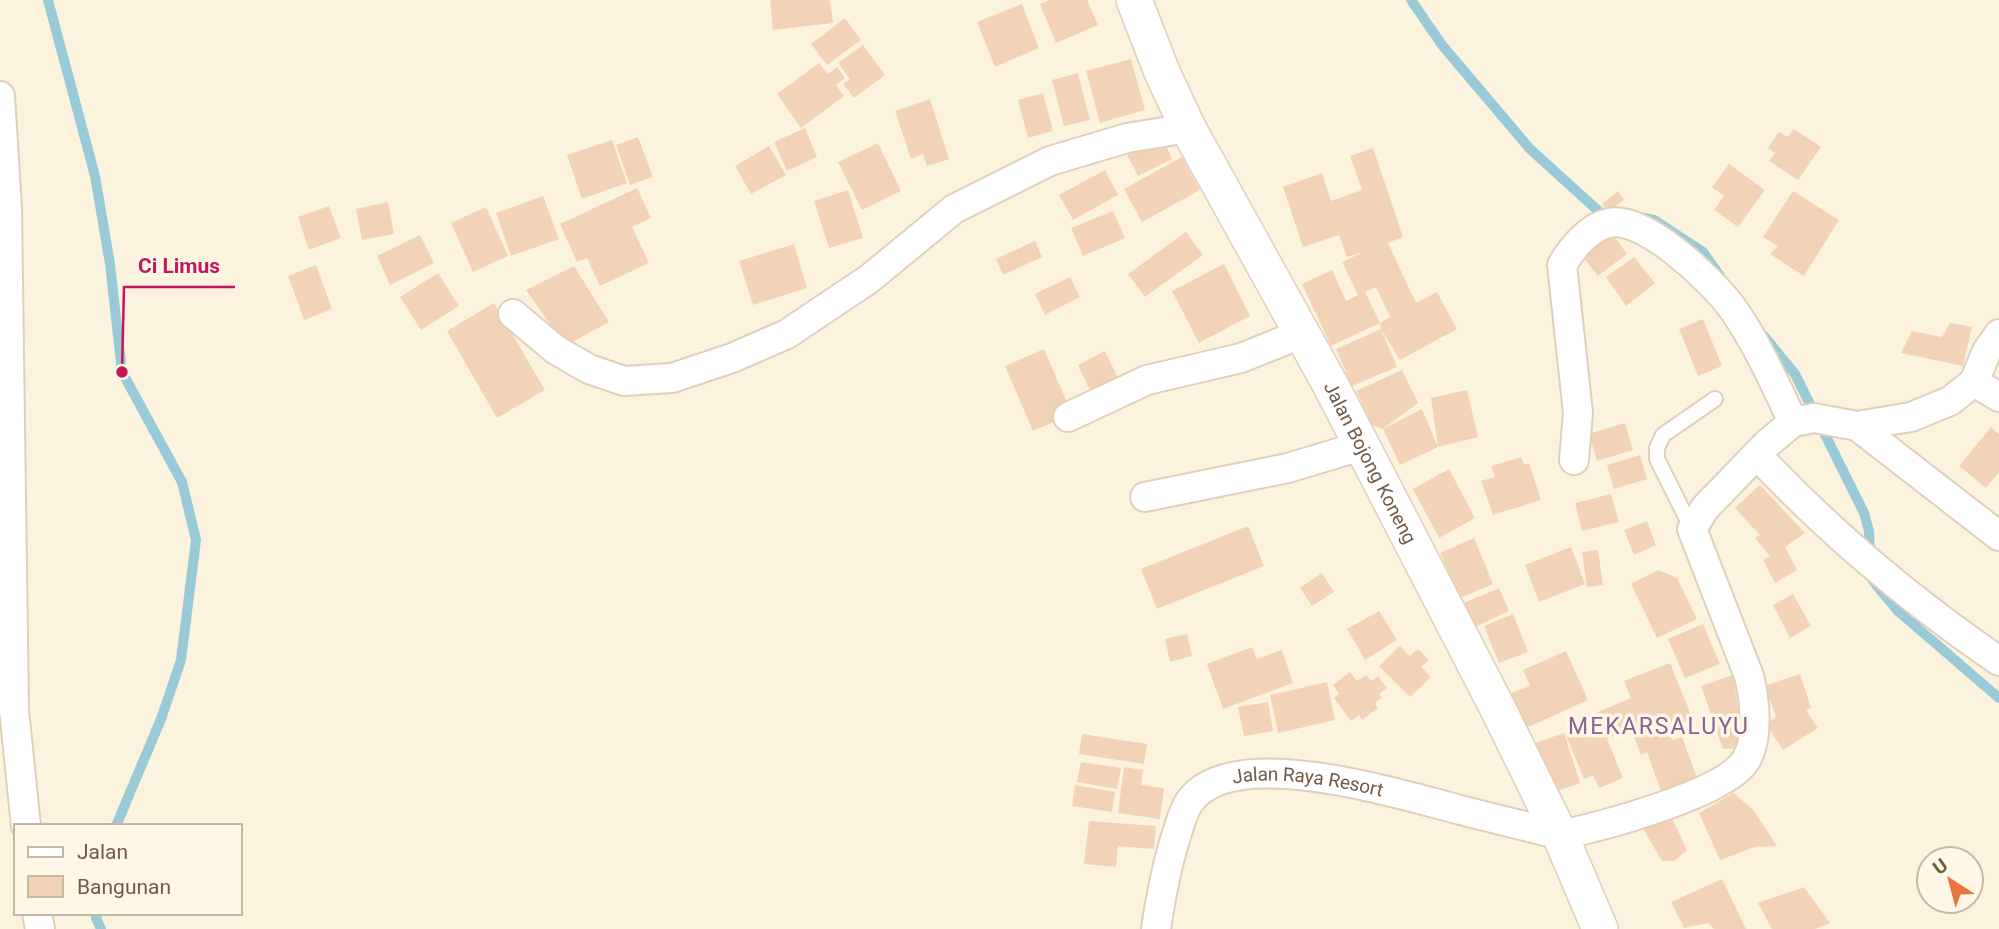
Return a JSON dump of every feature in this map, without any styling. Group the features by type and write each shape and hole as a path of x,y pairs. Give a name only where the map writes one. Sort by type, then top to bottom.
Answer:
{"street":[{"name":"Jalan Bojong Koneng","path":"1134,0 1161,72 1188,128 1301,334 1498,709 1560,835 1600,929"},
{"path":"0,96 8,208 13,710 26,824"},
{"path":"513,314 556,351 589,369 624,381 672,378 732,358 787,334 869,279 954,209 1050,160 1127,138 1188,128"},
{"path":"1574,460 1578,413 1562,265 1570,251 1590,232 1609,223 1636,226 1671,248 1732,307 1755,345 1793,422"},
{"path":"1068,416 1147,380 1241,358 1301,334"},
{"path":"1560,835 1592,829 1721,782 1743,765 1750,750 1755,719 1749,676 1692,529 1705,508 1793,422 1814,418 1857,426 1911,417 1950,401 1975,382 1987,351 1999,334"},
{"path":"1975,382 1999,397"},
{"path":"1857,426 1999,536"},
{"path":"1145,498 1287,468 1360,446"},
{"path":"1757,455 1800,501 1859,555 1931,614 1999,662"},
{"name":"Jalan Raya Resort","path":"1156,929 1167,863 1184,814 1190,801 1203,788 1218,780 1274,774 1361,784 1560,835"}],"lane":[{"path":"1692,529 1657,459 1657,448 1663,435 1715,398"}],"building":[{"path":"770,0 830,0 833,23 773,30"},
{"path":"1049,0 1087,0 1098,25 1056,43 1040,4"},
{"path":"1022,4 1039,48 995,67 977,22"},
{"path":"845,18 861,40 827,65 811,44"},
{"path":"863,45 885,75 854,98 843,84 850,79 838,63"},
{"path":"1131,59 1145,110 1100,123 1086,71"},
{"path":"819,63 828,74 837,67 845,78 836,85 844,96 801,128 777,94"},
{"path":"1078,73 1090,120 1064,126 1052,80"},
{"path":"1043,93 1053,131 1028,138 1018,100"},
{"path":"930,99 949,159 927,166 923,154 911,159 895,111"},
{"path":"805,128 817,157 787,171 774,142"},
{"path":"1794,129 1821,147 1798,180 1769,161 1775,153 1768,148 1779,132 1788,137"},
{"path":"638,137 653,177 630,185 616,145"},
{"path":"1163,138 1172,159 1138,176 1127,155"},
{"path":"612,140 627,183 582,199 567,155"},
{"path":"878,143 901,191 862,210 838,162"},
{"path":"769,146 786,175 751,194 735,166"},
{"path":"1373,148 1403,237 1388,243 1416,303 1437,292 1457,329 1400,360 1380,323 1331,346 1302,284 1332,270 1346,301 1358,295 1342,262 1361,253 1347,257 1339,235 1303,247 1283,187 1322,173 1331,201 1362,190 1350,156","holes":["1376,287 1390,317 1380,323 1365,292"]},
{"path":"1182,157 1200,190 1142,222 1124,189"},
{"path":"1729,164 1765,190 1738,227 1714,210 1724,196 1712,187"},
{"path":"1105,170 1118,195 1073,220 1059,195"},
{"path":"637,188 651,218 632,227 649,263 600,286 587,258 577,262 560,224"},
{"path":"848,190 863,238 829,248 814,201"},
{"path":"1618,191 1624,200 1608,212 1602,204"},
{"path":"1793,191 1839,220 1804,276 1770,254 1778,246 1763,237"},
{"path":"543,196 559,239 511,256 496,213"},
{"path":"388,202 394,234 362,240 356,209"},
{"path":"329,206 341,238 309,250 298,217"},
{"path":"486,207 508,256 473,272 451,223"},
{"path":"1113,211 1125,238 1083,256 1071,228"},
{"path":"1186,232 1203,255 1145,297 1128,274"},
{"path":"1611,232 1627,254 1598,276 1581,255"},
{"path":"420,235 434,263 390,285 377,256"},
{"path":"1035,241 1042,257 1003,275 996,259"},
{"path":"794,244 807,288 753,305 739,261"},
{"path":"1634,257 1655,283 1626,306 1606,277"},
{"path":"1224,264 1250,316 1199,343 1172,291"},
{"path":"316,265 332,309 304,320 288,276"},
{"path":"574,266 609,322 565,346 526,290"},
{"path":"438,273 459,306 421,330 400,297"},
{"path":"1070,277 1080,297 1045,315 1035,294"},
{"path":"494,303 545,390 497,418 447,331"},
{"path":"1703,319 1722,366 1698,376 1679,329"},
{"path":"1950,323 1972,327 1963,366 1901,353 1912,331 1942,337"},
{"path":"1381,329 1397,367 1352,386 1336,349"},
{"path":"1044,349 1072,414 1033,431 1005,366"},
{"path":"1105,351 1118,378 1091,392 1078,365"},
{"path":"1402,370 1418,403 1383,429 1372,425 1356,391"},
{"path":"1467,390 1478,437 1438,447 1431,398"},
{"path":"1422,409 1438,447 1400,465 1383,429"},
{"path":"1625,423 1633,450 1597,461 1589,434"},
{"path":"1991,427 1999,434 1999,472 1986,488 1959,466"},
{"path":"1640,455 1647,479 1614,489 1607,465"},
{"path":"1521,457 1524,465 1529,463 1541,500 1493,515 1481,481 1495,477 1491,466"},
{"path":"1449,469 1475,518 1439,538 1413,489"},
{"path":"1760,485 1805,533 1785,547 1797,570 1775,583 1763,560 1770,556 1755,538 1760,535 1735,508"},
{"path":"1611,494 1619,522 1582,531 1575,503"},
{"path":"1647,521 1656,545 1634,555 1624,530"},
{"path":"1248,526 1264,566 1157,609 1141,569"},
{"path":"1474,538 1493,584 1460,598 1440,553"},
{"path":"1571,547 1585,584 1539,602 1525,565"},
{"path":"1598,550 1603,585 1587,587 1582,552"},
{"path":"1658,570 1677,578 1697,619 1657,638 1631,584"},
{"path":"1322,573 1334,592 1312,606 1300,588"},
{"path":"1499,588 1509,611 1475,627 1457,606"},
{"path":"1793,594 1811,626 1790,638 1773,605"},
{"path":"1379,611 1397,640 1365,660 1347,629"},
{"path":"1513,614 1528,652 1499,663 1484,626"},
{"path":"1703,624 1720,664 1685,678 1668,639"},
{"path":"1187,634 1192,656 1170,662 1165,639"},
{"path":"1400,646 1410,656 1418,649 1429,660 1421,667 1431,677 1410,697 1379,666"},
{"path":"1252,647 1257,659 1282,650 1293,683 1223,709 1207,664"},
{"path":"1566,651 1588,700 1522,730 1505,695 1530,686 1523,670"},
{"path":"1670,663 1693,720 1669,729 1673,740 1682,737 1698,780 1662,794 1647,752 1641,755 1631,729 1607,739 1623,778 1599,788 1593,775 1584,779 1565,733 1598,720 1596,713 1631,698 1624,681"},
{"path":"1350,672 1357,681 1366,675 1371,681 1378,676 1387,688 1379,694 1382,698 1375,703 1378,708 1362,720 1359,715 1351,721 1334,698 1339,694 1333,685"},
{"path":"1800,674 1811,708 1806,710 1818,728 1783,750 1766,724 1776,717 1765,686"},
{"path":"1733,675 1744,748 1723,749 1701,686"},
{"path":"1327,682 1335,720 1278,733 1270,695"},
{"path":"1268,702 1273,731 1244,736 1238,707"},
{"path":"1564,733 1580,783 1545,795 1529,745"},
{"path":"1082,734 1147,744 1144,764 1079,754"},
{"path":"1081,762 1121,768 1117,789 1077,782"},
{"path":"1124,767 1143,770 1141,785 1164,788 1160,819 1118,813"},
{"path":"1075,785 1115,792 1112,812 1072,806"},
{"path":"1734,793 1754,811 1777,846 1755,847 1720,860 1699,813"},
{"path":"1670,814 1687,850 1674,861 1662,861 1642,827"},
{"path":"1089,821 1156,826 1154,849 1118,846 1116,867 1084,864"},
{"path":"1722,879 1746,929 1714,929 1708,923 1684,928 1671,902"},
{"path":"1804,887 1830,923 1815,929 1772,929 1758,903"}],"waterway":[{"path":"48,0 95,176 110,264 122,372 182,482 196,540 181,660 161,719 117,824"},
{"path":"1411,0 1442,45 1530,149 1604,216 1610,215"},
{"path":"1639,217 1654,220 1703,252 1720,276"},
{"path":"1764,336 1795,374 1864,513 1869,531 1870,556"},
{"path":"1873,581 1898,611 1999,698"},
{"path":"97,915 101,929"}],"place":[{"name":"Ci Limus","path":"122,372"}],"district":[{"name":"MEKARSALUYU","path":"1659,726"}]}
